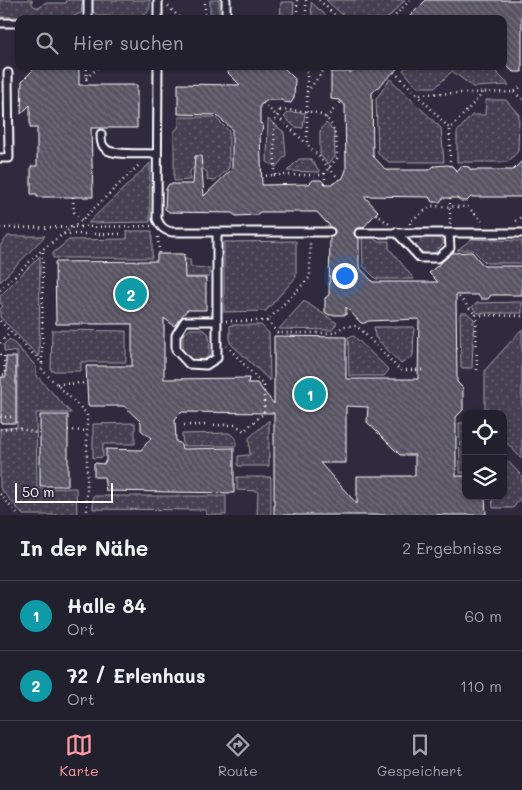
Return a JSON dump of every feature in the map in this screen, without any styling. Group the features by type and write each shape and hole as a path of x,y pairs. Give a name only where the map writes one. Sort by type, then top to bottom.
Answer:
{"lane":[{"path":"88,0 88,15"},
{"path":"158,0 158,15"},
{"path":"226,0 226,15"},
{"path":"0,23 15,23"},
{"path":"158,70 154,153 157,218 160,226 166,231 172,232 330,232"},
{"path":"0,158 8,158 8,73"},
{"path":"101,134 102,143 106,150 154,153"},
{"path":"217,232 217,321 217,358 206,365 189,364 176,350 176,335 185,321 217,321"},
{"path":"359,232 522,233"},
{"path":"396,232 420,258 438,258 450,248 450,233"}],"path":[{"path":"205,0 205,15"},
{"path":"297,0 298,15"},
{"path":"306,0 306,15"},
{"path":"319,0 335,15"},
{"path":"396,15 410,0"},
{"path":"172,9 177,15"},
{"path":"86,85 87,70"},
{"path":"86,78 95,70"},
{"path":"306,70 307,144"},
{"path":"307,92 325,70"},
{"path":"394,72 450,129"},
{"path":"417,94 514,92 522,86"},
{"path":"514,92 522,99"},
{"path":"450,166 450,129 483,93"},
{"path":"326,118 341,102"},
{"path":"263,103 278,115 340,180"},
{"path":"260,176 323,175 337,158 337,141 334,128 326,118 313,111 280,110 274,122 274,175"},
{"path":"0,290 43,249 82,220 154,153"},
{"path":"325,172 325,184"},
{"path":"73,197 74,212 82,220"},
{"path":"450,198 450,233"},
{"path":"410,221 432,206 468,207 482,221"},
{"path":"376,214 386,221"},
{"path":"516,221 522,217"},
{"path":"0,228 160,226 158,238 159,254"},
{"path":"217,321 267,321 310,276 310,232"},
{"path":"63,234 123,234"},
{"path":"43,249 42,370 87,414 87,515"},
{"path":"458,297 476,315 522,316"},
{"path":"476,315 477,370"},
{"path":"0,321 42,363"},
{"path":"267,321 278,333 334,333 344,326 357,326 400,370 423,370"},
{"path":"357,326 358,321"},
{"path":"0,343 10,332"},
{"path":"184,425 236,425 244,431 264,413 264,386 217,336"},
{"path":"0,355 4,355 5,375 0,376"},
{"path":"57,384 87,383"},
{"path":"0,417 14,417"},
{"path":"0,429 18,428 40,434"},
{"path":"68,430 87,431"},
{"path":"87,470 94,470"},
{"path":"0,494 18,515"}],"shaded area":[{"path":"0,0 32,0 32,4 35,7 41,7 44,3 66,3 67,0 83,0 81,13 76,15 15,15 15,17 0,17"},
{"path":"91,0 150,0 148,11 144,15 98,15 92,10"},
{"path":"210,0 219,0 219,15 210,15"},
{"path":"326,0 405,0 391,15 343,15"},
{"path":"281,2 294,2 293,15 280,15"},
{"path":"311,2 326,15 312,15"},
{"path":"403,70 494,70 509,85 473,87 452,71 436,87 417,87"},
{"path":"390,79 441,128 444,162 389,162 378,154 376,99"},
{"path":"486,100 506,100 519,115 518,151 508,162 457,162 457,132 472,115 485,115"},
{"path":"289,112 305,113 303,128 295,127 284,117"},
{"path":"179,117 215,117 229,131 229,168 215,181 207,180 207,172 201,167 195,167 190,171 190,180 174,181 174,132 179,126"},
{"path":"268,119 284,132 286,155 276,167 267,162"},
{"path":"326,123 334,131 335,157 328,164 320,155 320,131"},
{"path":"299,159 311,159 320,172 287,171"},
{"path":"150,163 150,222 88,223"},
{"path":"127,231 152,231 152,258 53,258 53,253 69,240 127,239"},
{"path":"430,231 445,242 433,254 424,254 415,246"},
{"path":"362,235 370,235 377,241 389,241 389,248 414,279 376,279 363,266"},
{"path":"8,236 45,236 0,282 0,246"},
{"path":"472,239 522,241 522,263 486,263 473,250 457,250"},
{"path":"296,241 296,277 266,311 224,312 224,242"},
{"path":"40,256 39,357 0,317 0,309 3,306 0,303 0,296"},
{"path":"185,259 190,259 191,267 209,268 209,277 181,277 181,264 185,263"},
{"path":"304,301 337,323 332,330 279,329"},
{"path":"522,302 522,313 478,313 472,307 477,303"},
{"path":"460,313 467,313 474,319 472,368 461,368"},
{"path":"230,325 261,325 269,333 270,381 230,343"},
{"path":"374,327 414,327 413,356 401,364 375,337"},
{"path":"190,329 202,329 209,334 210,353 205,359 189,360 183,354 183,335"},
{"path":"522,329 522,459 507,443 507,410 485,410 485,370"},
{"path":"52,330 126,331 126,362 81,362 81,371 51,371"},
{"path":"354,336 389,370 384,376 349,376 348,337"},
{"path":"10,339 36,366 36,375 71,413 36,413 37,489 76,488 77,515 23,515 0,488 0,429 17,427 17,352 4,351 4,344"},
{"path":"269,420 269,466 238,466 238,456 250,455 249,438"},
{"path":"135,423 135,444 103,444 103,457 93,458 93,424"},
{"path":"459,423 462,423 462,473 460,473"},
{"path":"229,433 236,438 236,446 183,446 182,434"},
{"path":"507,460 522,476 522,496 513,508 493,508 492,500 507,500"},
{"path":"237,477 271,477 271,515 257,515 258,491 237,490"},
{"path":"93,496 226,496 226,515 206,515 206,510 93,509"}],"building":[{"path":"426,0 522,0 522,72 513,72 507,66 507,15 411,15"},
{"path":"33,70 79,70 79,85 137,85 137,128 91,128 93,197 37,197 37,194 31,194 31,166 37,166 37,128 30,128 30,105 21,114 22,81"},
{"path":"229,70 286,70 295,79 294,98 291,103 282,100 268,100 260,105 260,123 263,124 260,134 262,185 309,184 313,180 321,180 325,184 332,184 343,178 346,170 345,105 339,100 331,99 331,72 396,70 372,93 373,156 386,170 429,170 434,166 447,165 452,166 457,171 461,166 469,167 471,170 513,170 522,161 522,197 471,197 467,201 461,201 457,198 443,198 440,202 432,202 429,197 364,196 378,211 363,228 357,228 354,233 359,238 359,267 373,282 438,282 429,273 452,253 472,252 484,266 522,266 522,295 491,295 488,299 481,299 478,295 456,295 457,382 463,388 463,410 456,417 456,476 462,476 462,500 485,500 486,515 274,515 274,413 182,412 175,419 176,442 180,443 182,449 234,448 234,493 106,491 104,477 94,477 94,463 104,464 106,462 106,449 141,450 151,438 141,430 141,422 124,406 88,406 86,366 132,366 132,324 56,324 55,262 157,261 157,254 184,254 185,278 206,278 206,310 187,310 174,326 164,318 164,379 249,378 248,383 257,383 274,404 274,336 346,337 346,379 418,379 419,319 368,321 361,323 346,307 346,315 329,315 325,312 325,298 329,295 330,237 335,232 317,212 260,212 256,215 236,216 232,213 169,212 165,209 166,189 169,184 193,184 195,156 201,156 204,196 232,169 232,129 216,115 178,114 178,84 240,85 227,72","holes":["346,406 368,407 367,422 400,455 415,455 415,476 357,476 357,504 320,463 346,463"]},
{"path":"6,357 16,357 16,423 1,423 1,377 6,377"},
{"path":"40,415 68,415 68,486 40,486"}],"place":[{"name":"72 / Erlenhaus","path":"131,294"},
{"name":"Halle 84","path":"310,394"}]}
